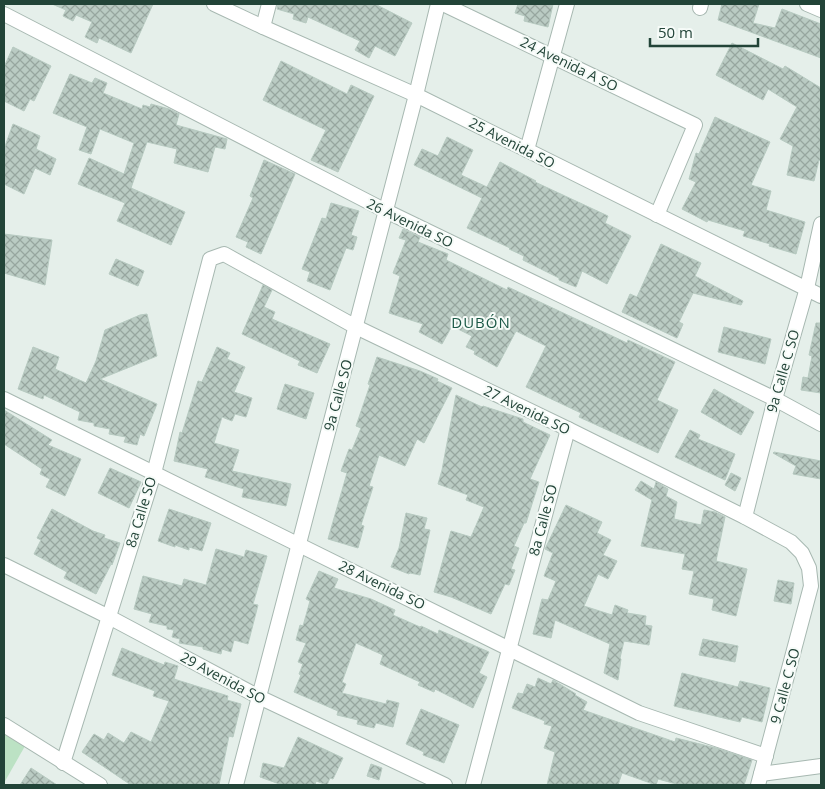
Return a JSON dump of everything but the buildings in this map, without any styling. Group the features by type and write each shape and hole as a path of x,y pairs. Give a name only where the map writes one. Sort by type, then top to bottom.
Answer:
{"street":[{"name":"25 Avenida SO","path":"214,4 263,28 416,95 821,296"},
{"path":"263,28 269,4"},
{"name":"9a Calle SO","path":"236,785 438,4"},
{"name":"24 Avenida A SO","path":"443,4 694,125 657,215"},
{"path":"527,150 568,4"},
{"path":"808,4 821,10"},
{"name":"26 Avenida SO","path":"4,14 386,211 775,399 821,424"},
{"name":"9a Calle C SO","path":"745,517 775,399 807,288 821,224"},
{"name":"27 Avenida SO","path":"210,259 224,254 356,327 745,517 791,542 802,553 816,585"},
{"name":"8a Calle SO","path":"63,763 154,473 210,259"},
{"name":"28 Avenida SO","path":"4,399 639,712 766,756"},
{"name":"8a Calle SO","path":"472,785 568,429"},
{"name":"29 Avenida SO","path":"4,565 109,617 259,697 445,785"},
{"name":"9 Calle C SO","path":"760,780 816,585"},
{"path":"4,726 100,785"},
{"path":"760,780 821,766"}],"green space":[{"path":"4,734 25,746 4,783"}],"district":[{"name":"DUBÓN","path":"481,323"}]}
